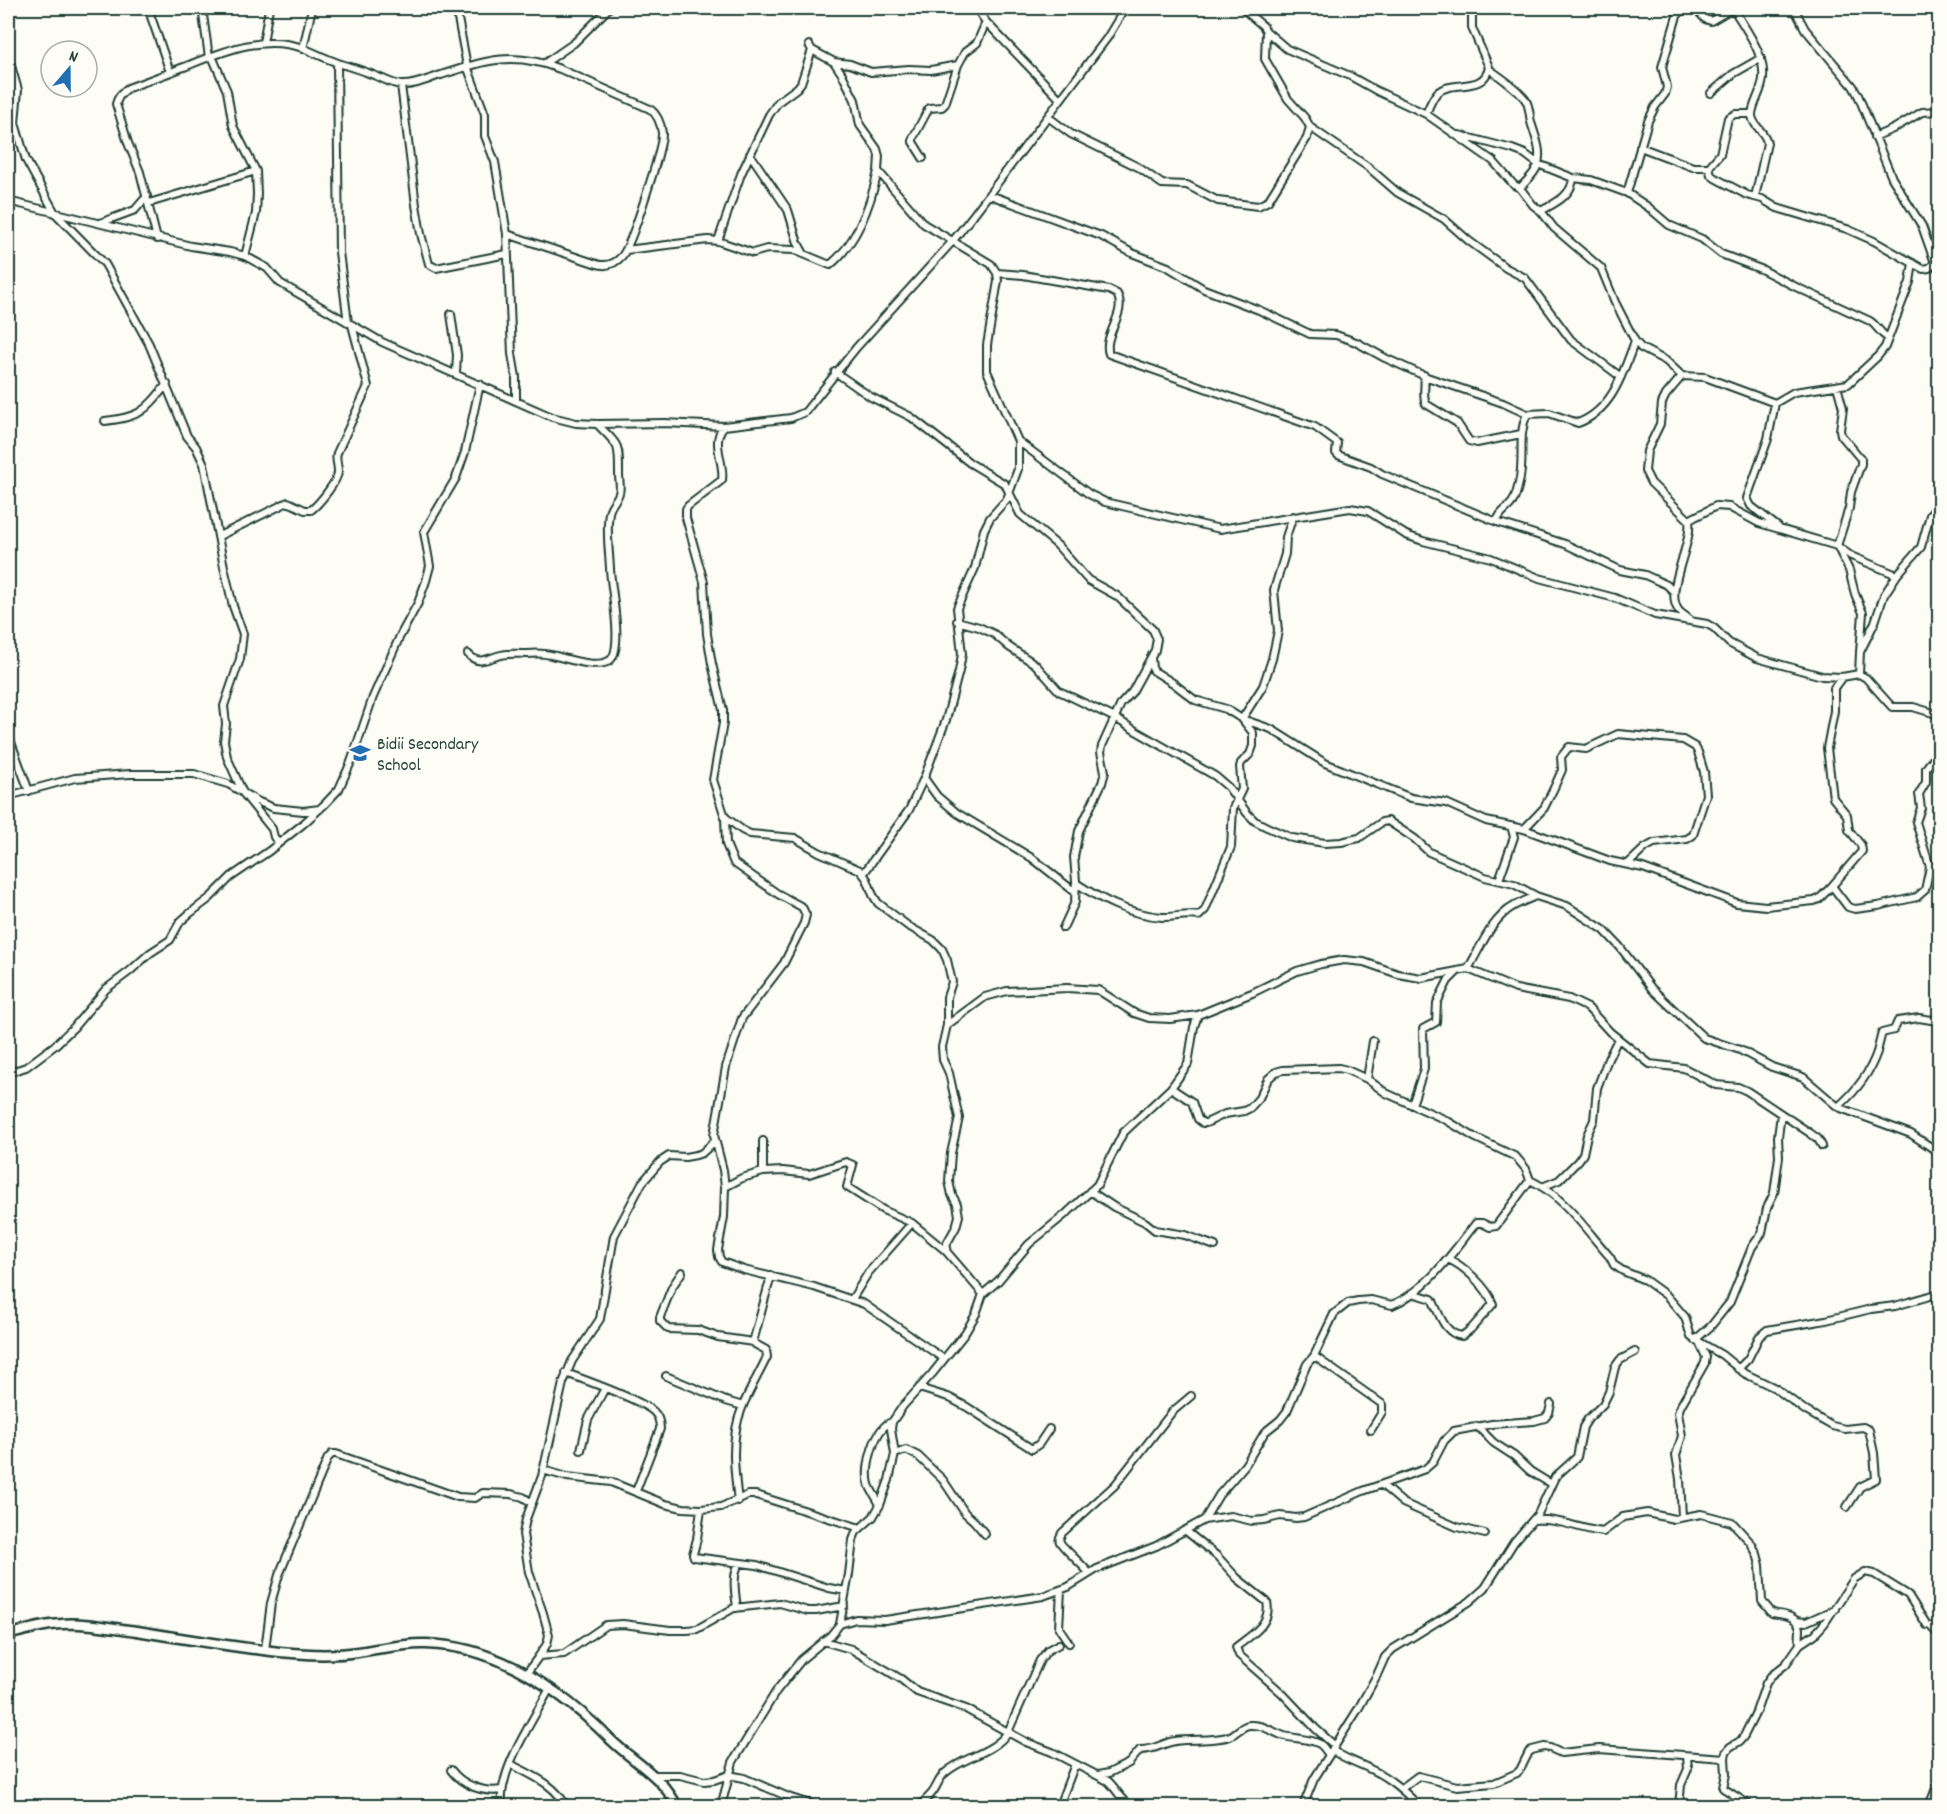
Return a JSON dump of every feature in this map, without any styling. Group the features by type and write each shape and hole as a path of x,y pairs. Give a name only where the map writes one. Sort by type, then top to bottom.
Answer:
{"main road":[{"path":"8,1635 60,1624 90,1624 265,1650 331,1654 357,1653 404,1645 426,1644 456,1647 501,1662 550,1688 581,1712 620,1749 655,1775 678,1806"}],"street":[{"path":"148,8 170,72"},
{"path":"202,8 210,56 227,91 233,126 256,171 256,213 245,256"},
{"path":"264,43 269,8"},
{"path":"303,49 312,8"},
{"path":"456,8 467,66 485,114 485,136 495,162 507,234 516,401"},
{"path":"545,63 574,43 609,8"},
{"path":"710,8 716,8"},
{"path":"975,8 1060,99"},
{"path":"8,201 157,239 245,256 267,268 280,283 382,342 552,417 576,423 724,426 784,419 799,416 810,408 835,372 875,325 952,242 990,195 1107,38 1125,8"},
{"path":"1242,8 1287,49 1426,114 1493,161 1514,185 1520,188 1533,206 1541,211 1554,228 1601,268 1635,341 1644,351 1666,362 1683,376 1705,377 1775,403"},
{"path":"1472,8 1472,28 1489,69 1506,80 1528,105 1531,122 1539,143 1538,164 1520,188"},
{"path":"1627,193 1650,115 1665,94 1662,67 1675,21 1684,8"},
{"path":"1695,8 1710,21 1714,21 1734,8 1761,58 1763,82 1752,114 1753,120 1767,140 1755,197"},
{"path":"1709,167 1712,176 1777,208 1846,229 1926,269 1937,266 1922,226 1897,188 1858,95 1805,29 1794,8"},
{"path":"923,158 913,138 929,108 942,107 945,104 958,65 965,52 977,43 986,22"},
{"path":"1266,31 1265,59 1288,99 1310,127 1368,167 1398,193 1444,219 1506,268 1525,278 1571,340 1622,376"},
{"path":"157,239 147,196 116,104 120,93 210,56 240,46 264,43 286,43 401,85 418,83 467,66 499,59 512,58 545,63 650,109 658,119 662,133 660,144 645,199 626,250 616,261 603,266 507,234"},
{"path":"626,250 708,240 718,241 748,253 767,249 789,250 827,265 841,254 856,232 872,196 879,156 877,149 860,125 855,100 842,74 834,63 810,48 801,83 773,108 750,154 718,241"},
{"path":"8,55 18,90 14,116 20,146 33,174 55,213 105,264 149,344 187,436 196,447 204,464 233,606 243,634 240,659 224,706 226,724 224,741 227,757 243,793 272,829 279,843"},
{"path":"1711,93 1733,74 1761,58"},
{"path":"219,536 288,502 305,510 311,510 335,481 339,471 336,462 337,453 368,386 350,324 339,252 337,63"},
{"path":"834,63 850,64 871,72 931,70 958,65"},
{"path":"1426,114 1434,95 1440,91 1476,84 1484,79 1489,69"},
{"path":"401,85 416,205 429,264 436,268 507,254"},
{"path":"1875,137 1922,111 1940,111"},
{"path":"1640,147 1693,167 1709,167 1720,154 1728,118 1736,114 1752,114"},
{"path":"1047,117 1071,134 1138,167 1162,184 1186,185 1213,199 1258,206 1268,201 1307,138 1310,127"},
{"path":"1453,133 1519,151 1538,164 1573,178 1591,180 1627,193 1669,225 1702,239 1721,254 1764,270 1870,321 1875,324 1880,333 1888,338"},
{"path":"750,154 788,210 798,243 804,254"},
{"path":"149,203 256,171"},
{"path":"864,873 909,810 924,778 946,720 959,671 962,648 957,608 975,568 981,536 990,518 1005,502 1018,469 1018,441 987,371 987,345 998,288 997,273 991,264 924,224 878,171"},
{"path":"1541,211 1566,196 1571,189 1573,178"},
{"path":"990,195 1101,236 1139,256 1168,267 1204,288 1310,334 1336,335 1362,344 1385,358 1424,375 1527,414 1549,413 1573,422 1581,422 1594,415 1606,404 1622,376 1635,341"},
{"path":"100,224 135,210 147,196"},
{"path":"1785,531 1755,510 1747,498 1768,439 1775,403 1794,392 1848,384 1882,352 1910,282 1913,263"},
{"path":"997,273 1023,275 1113,292 1119,298 1120,303 1108,346 1109,354 1315,427 1337,443 1338,455 1497,522 1565,544 1620,570 1639,573 1667,585 1674,591"},
{"path":"451,314 457,355 456,373"},
{"path":"835,372 871,397 911,417 970,463 1005,484 1020,514 1057,544 1085,577 1112,592 1148,623 1157,639 1151,658 1132,692 1123,700 1101,752 1105,772 1079,831 1074,857 1076,892 1072,909 1063,928"},
{"path":"1424,375 1426,405 1457,423 1469,441 1477,442 1521,434"},
{"path":"1683,376 1662,403 1660,424 1648,448 1645,471 1651,483 1689,520 1690,532 1674,591 1679,611 1690,620"},
{"path":"105,421 136,416 166,384"},
{"path":"8,1073 26,1067 46,1052 74,1027 106,989 150,952 170,940 180,922 210,898 231,877 279,843 334,795 344,779 373,697 400,636 418,603 430,566 424,532 456,478 465,452 480,384"},
{"path":"1837,386 1843,408 1841,435 1861,459 1862,464 1851,492 1849,508 1837,546 1849,570 1863,613 1859,674"},
{"path":"1497,522 1500,513 1515,499 1521,474 1521,434 1527,414"},
{"path":"468,654 475,660 484,661 502,655 536,653 578,662 601,663 613,657 616,644 616,619 610,568 608,519 611,506 620,493 620,455 617,444 597,424"},
{"path":"724,426 718,437 718,452 723,471 722,480 688,506 685,512 704,582 707,634 723,710 723,723 713,780 725,817 726,844 734,863 778,894 802,907 806,915 784,963 739,1025 726,1067 715,1141 725,1187 719,1257 722,1262 731,1265 864,1304 944,1359"},
{"path":"1018,441 1089,494 1105,502 1220,529 1293,516 1358,508 1368,511 1406,535 1423,541 1491,558 1539,578 1615,598 1655,615 1712,626 1725,640 1753,656 1817,675 1842,677 1859,674 1866,678 1892,707 1912,707 1940,715"},
{"path":"1860,652 1875,622 1884,595 1897,575 1922,547 1930,515 1940,503"},
{"path":"1689,520 1706,510 1724,505 1759,523 1837,546 1851,556 1897,575"},
{"path":"1242,719 1263,686 1272,659 1278,631 1275,590 1285,554 1286,537 1293,516"},
{"path":"957,621 994,634 1035,664 1059,691 1115,718 1215,776 1228,787 1247,813 1261,824 1292,838 1325,843 1359,838 1382,822 1388,821 1415,839 1425,851 1485,877 1518,886 1536,896 1567,906 1604,930 1652,989 1704,1038 1740,1050 1772,1067 1803,1077 1838,1107 1911,1134 1940,1153"},
{"path":"1151,658 1152,669 1173,682 1191,698 1202,704 1226,709 1242,719 1278,733 1325,763 1412,798 1446,803 1486,821 1524,829 1737,903 1766,906 1819,899 1862,851 1849,830 1847,815 1833,798 1827,748 1834,711 1834,688 1842,677"},
{"path":"1076,883 1098,897 1127,910 1160,916 1201,915 1231,847 1233,808 1242,789 1240,765 1250,754 1252,746 1252,733 1242,719"},
{"path":"8,734 29,791"},
{"path":"1524,829 1546,805 1561,773 1561,757 1569,747 1586,749 1618,734 1683,740 1695,747 1698,752 1706,784 1706,800 1693,835 1687,839 1653,843 1628,864"},
{"path":"1832,886 1851,909 1878,906 1920,895 1926,887 1930,867 1916,822 1921,808 1919,794 1926,782 1926,768 1940,750"},
{"path":"8,796 75,778 130,774 194,774 228,784 259,802 281,809 303,811 320,809"},
{"path":"924,778 937,796 957,813 1032,858 1076,892"},
{"path":"725,817 750,834 795,838 819,852 853,866 864,873 873,895 884,909 933,940 942,949 952,982 947,997 947,1025 942,1047 943,1060 949,1073 959,1118 951,1153 949,1181 959,1216 947,1243 946,1251"},
{"path":"1499,880 1514,837 1511,826"},
{"path":"1930,867 1940,876"},
{"path":"1468,969 1498,919 1514,906 1536,896"},
{"path":"947,1025 985,997 995,994 1056,989 1098,990 1122,1006 1149,1017 1170,1018 1198,1015 1298,971 1344,960 1364,962 1398,974 1421,978 1468,969 1516,989 1569,999 1588,1008 1618,1039 1650,1064 1684,1068 1716,1085 1747,1091 1818,1139 1822,1146"},
{"path":"1412,1105 1424,1069 1423,1029 1436,1022 1437,1003 1448,981 1458,971"},
{"path":"8,1003 11,1025 8,1039"},
{"path":"840,1624 853,1540 880,1505 895,1454 892,1422 971,1324 983,1294 994,1286 1029,1244 1067,1213 1100,1181 1123,1133 1171,1089 1188,1064 1198,1015"},
{"path":"1838,1107 1849,1097 1870,1066 1878,1050 1882,1033 1894,1030 1898,1021 1940,1018"},
{"path":"1542,1187 1559,1180 1583,1154 1587,1135 1594,1120 1596,1092 1618,1039"},
{"path":"1367,1079 1373,1041"},
{"path":"1171,1089 1192,1102 1198,1119 1206,1123 1225,1114 1250,1108 1259,1098 1271,1075 1283,1070 1339,1068 1367,1079 1386,1093 1446,1120 1474,1137 1516,1157 1526,1169 1530,1180 1563,1203 1610,1257 1614,1265 1655,1286 1675,1304 1684,1317 1688,1333 1706,1357 1706,1363 1678,1413 1682,1436 1676,1455 1682,1518"},
{"path":"1697,1342 1730,1302 1752,1248 1762,1233 1767,1208 1774,1193 1779,1157 1778,1137 1781,1114"},
{"path":"526,1674 540,1656 549,1635 529,1572 523,1543 526,1519 537,1493 566,1373 600,1319 614,1236 642,1183 665,1158 669,1156 691,1157 702,1153 715,1141"},
{"path":"763,1141 763,1172"},
{"path":"725,1187 742,1178 763,1172 783,1171 809,1174 846,1162 853,1165 847,1187 883,1210 912,1223 946,1251 983,1294"},
{"path":"1204,1520 1224,1488 1245,1465 1265,1432 1283,1416 1334,1314 1348,1303 1371,1300 1392,1305 1412,1293 1448,1259 1476,1223 1496,1226 1530,1180"},
{"path":"1090,1191 1155,1230 1185,1235 1215,1246"},
{"path":"852,1299 868,1273 912,1223"},
{"path":"1412,1293 1432,1299 1444,1325 1454,1334 1462,1336 1471,1329 1493,1304 1478,1281 1463,1267 1448,1259"},
{"path":"682,1272 672,1287 660,1317 664,1326 668,1329 698,1330 718,1337 753,1342 766,1350 767,1357 742,1406 734,1443 738,1500"},
{"path":"753,1342 771,1276"},
{"path":"1738,1368 1748,1359 1760,1337 1767,1330 1895,1306 1940,1293"},
{"path":"1697,1342 1775,1388 1819,1420 1845,1429 1863,1427 1869,1430 1876,1479 1860,1487 1847,1507"},
{"path":"1303,1806 1310,1786 1357,1711 1389,1652 1478,1596 1514,1542 1538,1514 1551,1484 1561,1471 1577,1457 1583,1427 1603,1404 1609,1392 1615,1367 1620,1360 1635,1352"},
{"path":"1314,1356 1382,1404 1382,1412 1371,1430"},
{"path":"566,1373 605,1388 653,1411 660,1420 660,1429 636,1491"},
{"path":"666,1376 742,1406"},
{"path":"581,1450 588,1420 605,1388"},
{"path":"919,1388 948,1397 967,1407 1032,1449 1040,1444 1049,1429"},
{"path":"1089,1573 1060,1544 1062,1533 1115,1485 1172,1412 1191,1396"},
{"path":"722,1806 733,1762 782,1683 802,1659 840,1624 856,1619 885,1620 1043,1596 1061,1590 1089,1573 1156,1546 1204,1520 1231,1516 1252,1521 1280,1516 1300,1518 1425,1469 1433,1462 1449,1435 1459,1430 1545,1418 1551,1404"},
{"path":"880,1505 869,1485 868,1462 881,1428 892,1422"},
{"path":"1477,1426 1494,1443 1551,1484"},
{"path":"895,1454 906,1450 918,1456 947,1485 965,1513 985,1534"},
{"path":"265,1650 271,1603 279,1575 328,1458 332,1454 458,1497 475,1498 483,1494 511,1494 523,1497 532,1503"},
{"path":"543,1470 567,1477 611,1482 665,1504 701,1509 721,1507 748,1495 756,1495 860,1528"},
{"path":"1382,1485 1403,1503 1465,1530 1485,1534"},
{"path":"701,1509 694,1557 757,1565 829,1588 846,1591"},
{"path":"1533,1520 1555,1520 1603,1532 1623,1517 1647,1513 1674,1519 1701,1514 1732,1522 1757,1554 1760,1565 1760,1591 1766,1609 1772,1613 1790,1616 1796,1621 1800,1630 1800,1644"},
{"path":"1186,1531 1217,1556 1237,1578 1266,1602 1268,1614 1264,1622 1258,1631 1236,1647 1239,1655 1282,1693 1316,1729 1332,1750"},
{"path":"736,1608 735,1579 739,1563"},
{"path":"1751,1806 1723,1788 1725,1758 1730,1747 1744,1736 1771,1676 1786,1664 1800,1644 1815,1634 1835,1609 1854,1579 1868,1572 1908,1595 1923,1621 1940,1636"},
{"path":"1061,1590 1059,1628 1069,1643"},
{"path":"540,1656 564,1654 606,1625 623,1624 670,1630 697,1629 721,1614 736,1608 780,1603 816,1611 844,1606"},
{"path":"1796,1621 1806,1622 1835,1609"},
{"path":"1932,1627 1940,1628"},
{"path":"823,1641 851,1649 917,1692 966,1709 1026,1742 1052,1752 1097,1775 1114,1785 1123,1800 1132,1806"},
{"path":"919,1806 931,1795 946,1772 997,1745 1008,1732 1040,1660 1048,1650 1059,1644"},
{"path":"502,1806 501,1790 511,1764 550,1688"},
{"path":"1097,1775 1109,1773 1129,1763 1140,1750 1151,1750 1172,1741 1203,1741 1229,1736 1246,1725 1262,1726 1284,1736 1316,1742 1342,1757 1369,1768 1402,1788 1419,1806"},
{"path":"1402,1788 1418,1776 1457,1786 1494,1783 1517,1773 1532,1749 1544,1747 1561,1753 1599,1749 1725,1758"},
{"path":"1679,1806 1681,1785 1688,1769 1687,1755"},
{"path":"511,1764 548,1784 558,1793 566,1806"},
{"path":"1059,1806 1075,1764"},
{"path":"451,1770 466,1784 489,1792 501,1790"},
{"path":"655,1775 680,1775 704,1780 729,1774 817,1806"},
{"path":"1923,1806 1931,1801 1940,1778"}],"place":[{"name":"Bidii Secondary School","path":"360,753"}]}
